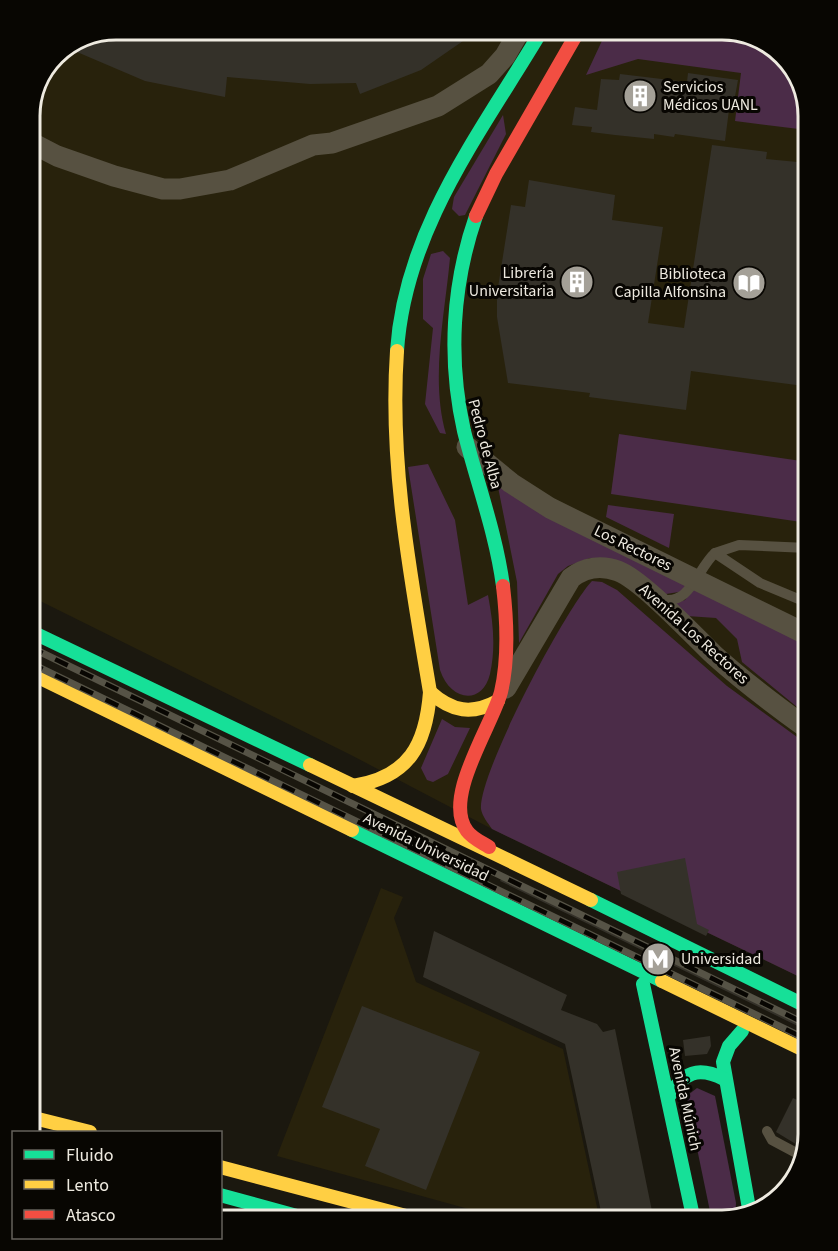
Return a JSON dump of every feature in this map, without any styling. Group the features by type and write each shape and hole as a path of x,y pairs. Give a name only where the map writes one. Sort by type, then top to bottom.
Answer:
{"main road":[{"path":"353,786 373,785 393,775 405,765 423,734 429,714 430,692 396,470 393,385 404,302 433,226 536,41"},
{"name":"Pedro de Alba","path":"510,860 472,837 463,825 461,812 468,774 498,701 506,653 503,584 492,531 456,402 453,352 465,237 485,196 573,41"},
{"name":"Avenida Universidad","path":"40,636 151,686 798,1002"},
{"name":"Avenida Universidad","path":"40,678 798,1047"},
{"path":"430,692 447,707 464,712 485,709 498,701"},
{"name":"Avenida Múnich","path":"643,984 692,1210"},
{"path":"742,1030 725,1053 724,1079 748,1206"},
{"path":"669,1096 678,1081 693,1071 712,1072 724,1079"},
{"path":"40,1120 86,1131"},
{"path":"222,1168 383,1210"},
{"path":"222,1196 275,1210"}],"street":[{"path":"41,148 57,156 114,176 163,189 180,189 230,180 313,145 332,143 438,105 489,74 505,57 514,41"},
{"name":"Los Rectores","path":"467,447 508,481 550,508 798,630"},
{"name":"Avenida Los Rectores","path":"498,701 564,586 578,573 593,568 618,571 642,587 729,668 798,721"}],"lane":[{"path":"650,596 678,600 685,595 715,553 739,545 798,548"},
{"path":"715,553 760,584 798,599"},
{"path":"766,1131 772,1140 795,1152"}],"shaded area":[{"path":"116,40 727,41 751,46 760,51 782,70 787,78 795,97 798,116 798,976 492,829 351,755 41,601 41,111 48,83 66,59 78,51 92,45"},
{"path":"602,41 741,43 768,56 782,70 795,97 798,129 735,121 741,73 638,59 586,75"},
{"path":"503,115 506,134 465,215 459,216 452,209 454,197"},
{"path":"443,251 450,258 439,369 441,413 446,434 440,433 425,404 433,328 423,319 423,279 431,254"},
{"path":"619,434 798,461 798,522 611,494"},
{"path":"428,464 455,520 468,605 488,595 493,635 492,664 486,684 473,695 466,696 451,688 440,670 408,467"},
{"path":"501,485 689,583 685,591 666,594 602,558 590,558 568,566 558,574 519,643 517,582 498,487"},
{"path":"608,505 674,514 669,548 606,517"},
{"path":"592,581 602,582 617,590 727,686 798,738 798,976 492,829 484,817 481,809 484,790 493,762 526,692 563,623"},
{"path":"695,586 798,636 798,708 742,662 737,639 716,618 687,616 673,604 685,600"},
{"path":"442,719 455,727 470,728 448,774 433,782 427,780 421,768"},
{"path":"381,888 403,897 394,918 416,982 563,1049 598,1210 474,1210 277,1156"},
{"path":"697,1088 715,1096 736,1209 710,1210 687,1100 688,1095"}],"building":[{"path":"116,40 463,41 421,70 360,94 356,83 310,84 227,77 225,97 145,81 77,52 92,45"},
{"path":"688,73 738,80 734,102 730,102 725,141 675,134 674,137 654,134 654,139 615,135 591,132 592,127 572,125 575,107 597,110 601,79 619,80 620,74 687,82"},
{"path":"712,145 767,152 766,159 798,162 798,385 691,371 686,410 589,397 590,393 508,383 497,317 497,294 511,205 525,207 529,180 615,195 612,220 663,227 648,323 684,328"},
{"path":"685,858 697,924 709,930 706,936 621,894 617,872"},
{"path":"502,877 798,1021 798,1026 500,881"},
{"path":"434,931 567,995 561,1010 597,1024 603,1032 615,1029 652,1210 601,1210 565,1044 423,977"},
{"path":"362,1006 480,1052 426,1190 365,1166 380,1129 322,1107"},
{"path":"710,1036 711,1046 707,1054 685,1056 683,1040"},
{"path":"793,1098 798,1100 797,1145 776,1132"}],"railway":[{"path":"40,652 798,1020"},
{"path":"40,668 798,1035"}],"traffic: fast":[{"path":"397,351 403,306 415,263 431,222 450,182 535,41"},
{"path":"476,216 457,296 454,350 464,431 491,527 503,586"},
{"path":"40,636 310,765"},
{"path":"352,830 662,981"},
{"path":"591,900 798,1002"},
{"path":"643,984 692,1210"},
{"path":"742,1031 729,1046 723,1062 749,1206"},
{"path":"669,1096 680,1081 692,1074 707,1073 724,1079"},
{"path":"222,1196 275,1210"}],"traffic: slow":[{"path":"353,786 372,782 388,775 411,756 424,728 430,692 403,522 396,437 397,351"},
{"path":"40,678 352,830"},
{"path":"430,692 446,704 463,709 471,710 498,701"},
{"path":"310,765 591,900"},
{"path":"662,981 798,1047"},
{"path":"40,1120 86,1131"},
{"path":"222,1168 383,1210"}],"traffic: jam":[{"path":"476,216 496,174 573,41"},
{"path":"489,847 467,831 461,817 460,800 471,762 501,692 506,639 503,586"}],"place":[{"name":"Servicios Médicos UANL","path":"640,96"},
{"name":"Librería Universitaria","path":"577,282"},
{"name":"Biblioteca Capilla Alfonsina","path":"749,283"},
{"name":"Universidad","path":"658,959"}]}
